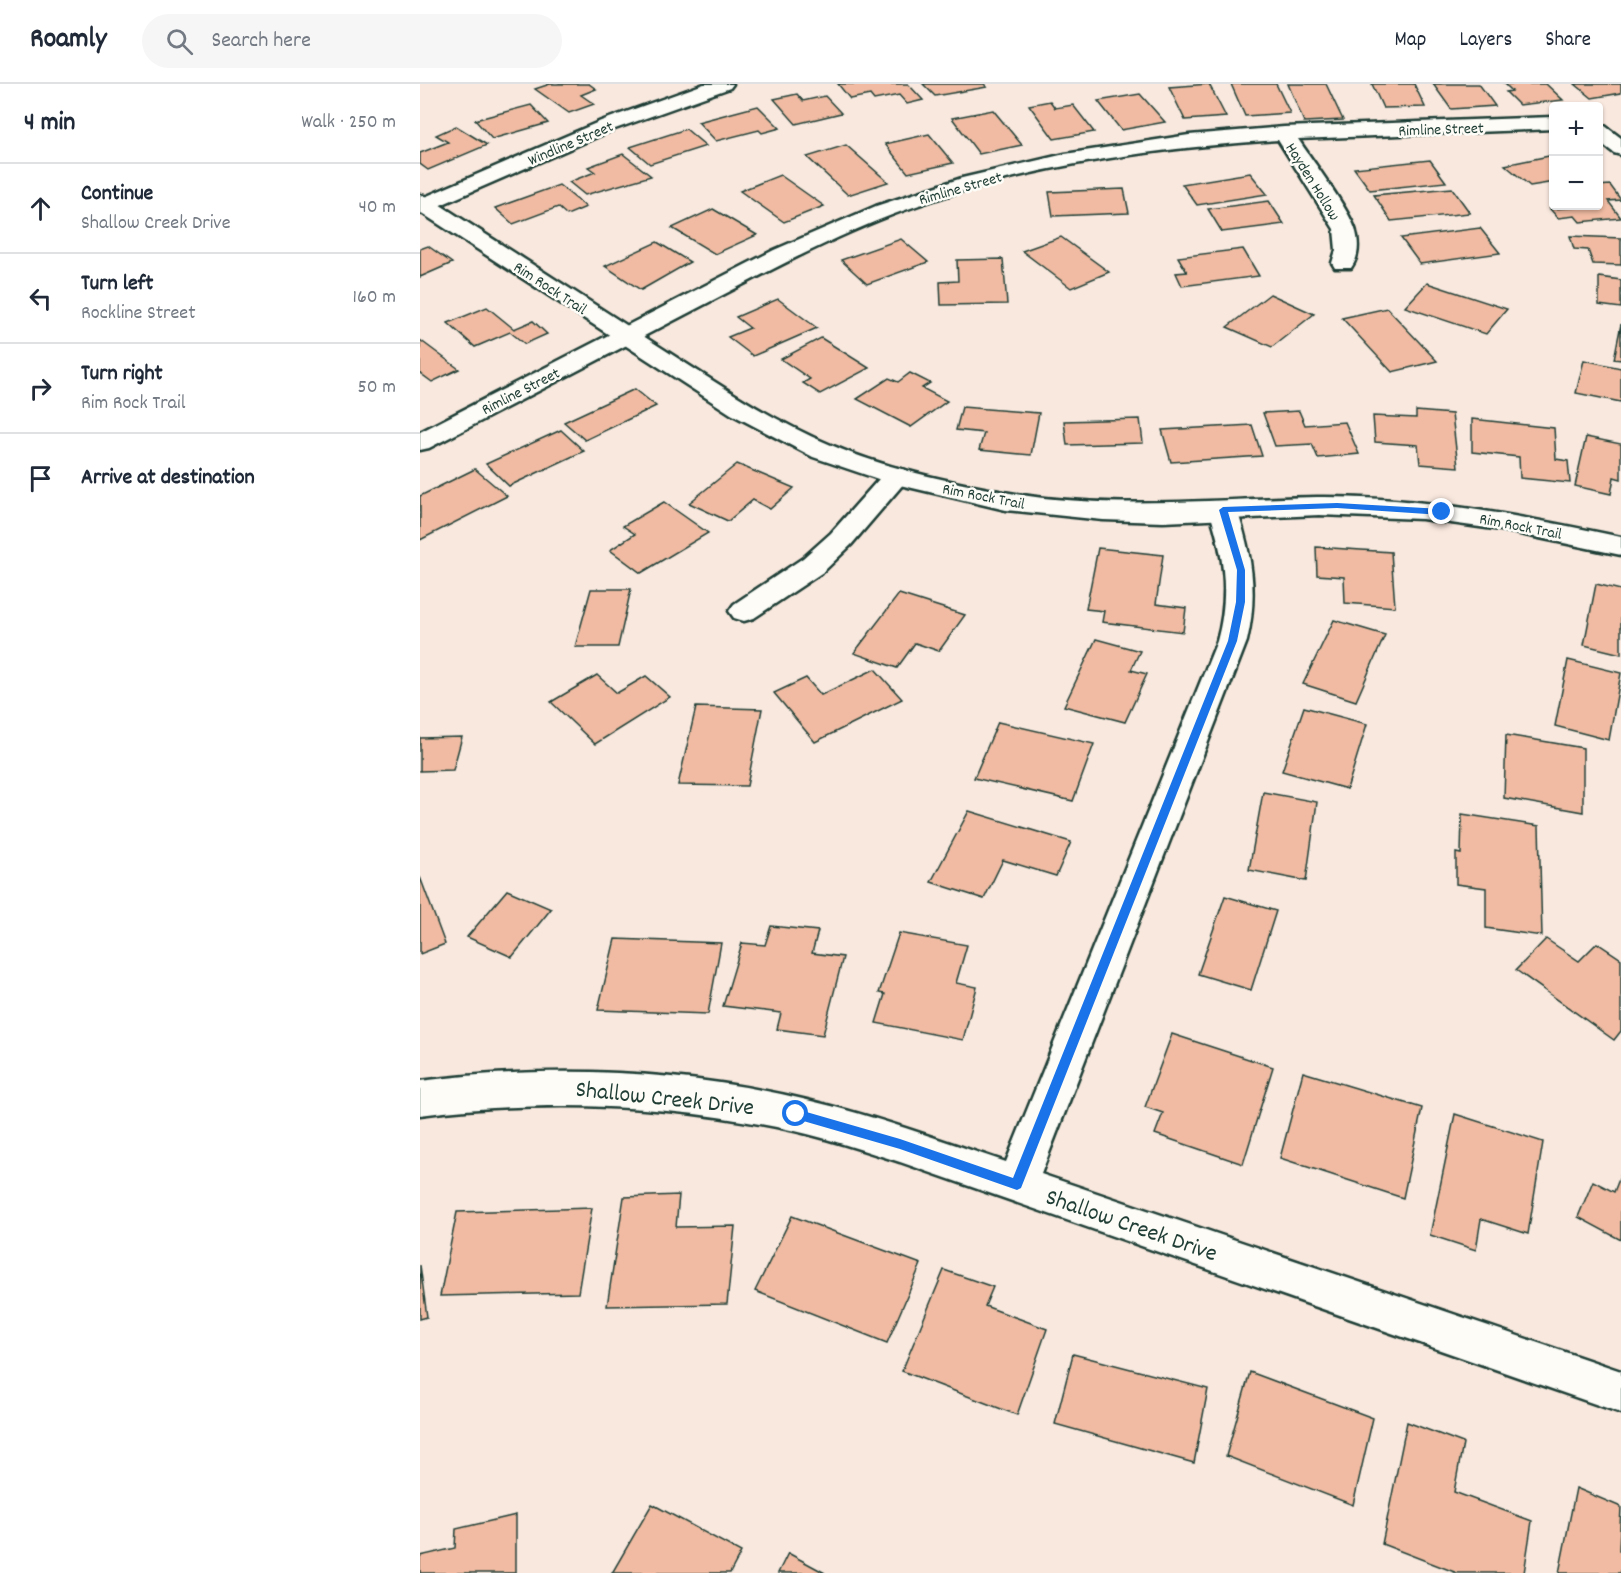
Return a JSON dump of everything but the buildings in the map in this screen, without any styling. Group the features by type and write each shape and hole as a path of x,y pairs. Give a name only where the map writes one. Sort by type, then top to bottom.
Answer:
{"street":[{"name":"Windline Street","path":"422,205 608,125 723,84"},
{"name":"Rimline Street","path":"420,442 838,229 952,196 1066,159 1139,147 1284,133 1549,123"},
{"path":"1603,123 1621,149"},
{"name":"Hayden Hollow","path":"1284,133 1345,229 1347,250 1342,263"},
{"name":"Rim Rock Trail","path":"422,205 740,409 822,451 896,476 966,493 1067,508 1144,513 1319,506 1422,510 1501,521 1621,546"},
{"path":"744,611 813,565 842,539 896,476"},
{"path":"1017,1185 1232,641 1240,602 1241,570 1223,510"},
{"name":"Shallow Creek Drive","path":"420,1098 469,1090 555,1086 692,1095 796,1114 900,1144 1621,1392"}],"route":[{"path":"796,1114 900,1144 1017,1185 1232,641 1238,621 1241,570 1237,550 1223,510 1337,506 1398,507 1442,512"}]}
